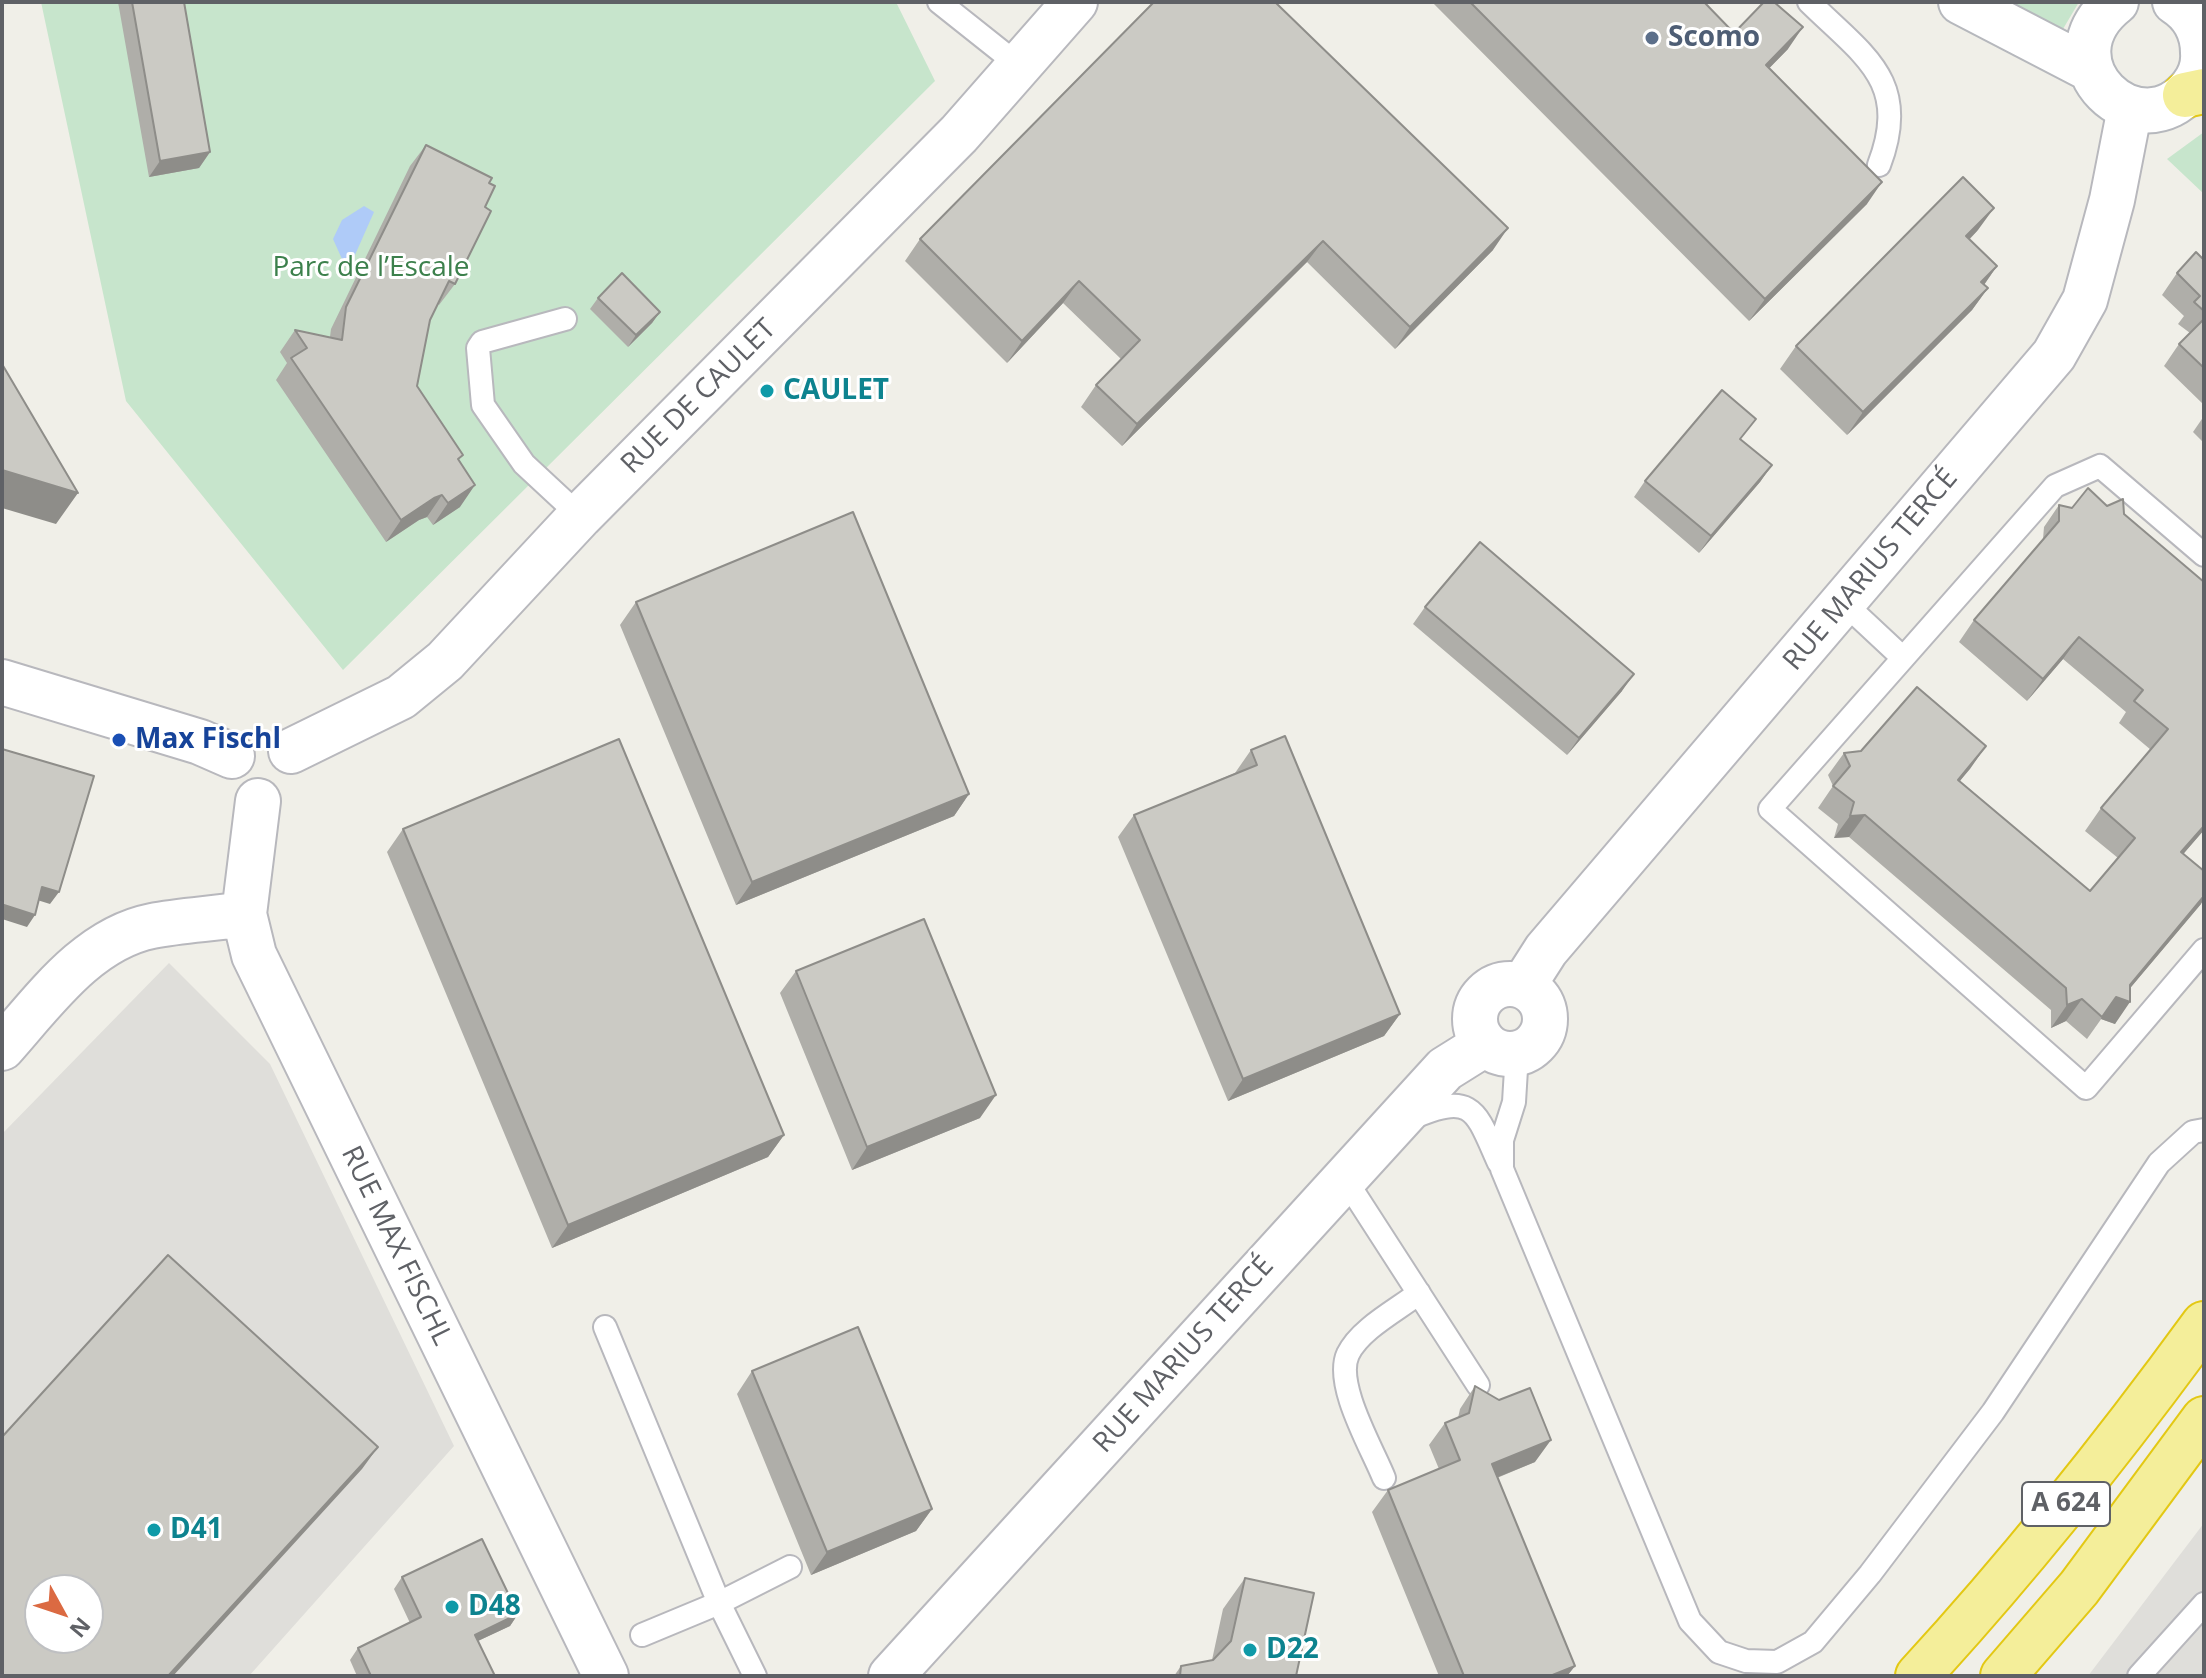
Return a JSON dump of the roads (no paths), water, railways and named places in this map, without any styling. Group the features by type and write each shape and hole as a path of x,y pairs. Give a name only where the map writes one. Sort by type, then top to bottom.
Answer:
{"highway":[{"name":"A 624","path":"1918,1676 1975,1614 2125,1432 2204,1324"},
{"name":"A 624","path":"2003,1676 2079,1588 2204,1419"},
{"path":"2079,1588 2204,1465"}],"street":[{"name":"RUE DE CAULET","path":"291,751 401,697 445,661 580,516 959,134 1017,64 1075,2"},
{"path":"1961,2 2090,69"},
{"path":"2116,2 2102,14 2092,31 2088,50 2090,69 2106,93 2130,108 2149,110 2168,106 2195,93 2204,60 2203,40 2197,22 2175,2"},
{"name":"RUE MARIUS TERCÉ","path":"891,1676 1445,1069 1501,1049 1475,1019 1485,994 1496,986 1523,986 1546,950 2054,355 2085,300 2112,200 2130,108"},
{"path":"2,682 200,742 232,756"},
{"path":"266,735 285,743 291,751 296,762 291,787 282,796 258,801 237,790 232,779 232,756 245,740 266,735"},
{"name":"RUE MAX FISCHL","path":"258,801 244,914 254,955 606,1676"},
{"path":"2,1048 73,969 108,943 151,926 244,914"}],"lane":[{"path":"939,2 1017,64"},
{"path":"1809,2 1877,69 1892,109 1890,136 1879,165"},
{"path":"565,319 482,342 478,348 483,405 524,464 580,516"},
{"path":"2204,555 2100,466 2055,486 1770,809 2086,1088 2204,950"},
{"path":"1843,602 1903,658"},
{"path":"1501,1049 1514,1102 1502,1140 1502,1169"},
{"path":"1394,1125 1447,1104 1458,1104 1472,1111 1502,1169 1690,1621 1719,1652 1746,1661 1777,1662 1813,1642 1870,1574 1993,1412 2159,1163 2193,1132 2204,1130"},
{"path":"1345,1179 1478,1385"},
{"path":"1384,1478 1346,1389 1345,1366 1347,1356 1362,1337 1419,1293"},
{"path":"605,1327 719,1603 755,1676"},
{"path":"642,1635 719,1603 790,1567"},
{"path":"2139,1676 2204,1604"}],"water":[{"path":"364,206 374,212 351,264 342,259 333,239 342,220"}],"place":[{"name":"Scomo","path":"1652,38"},
{"name":"CAULET","path":"767,391"},
{"name":"Max Fischl","path":"119,740"},
{"name":"D41","path":"154,1530"},
{"name":"D48","path":"452,1607"},
{"name":"D22","path":"1250,1650"}],"park label":[{"name":"Parc de l’Escale","path":"371,268"}]}
